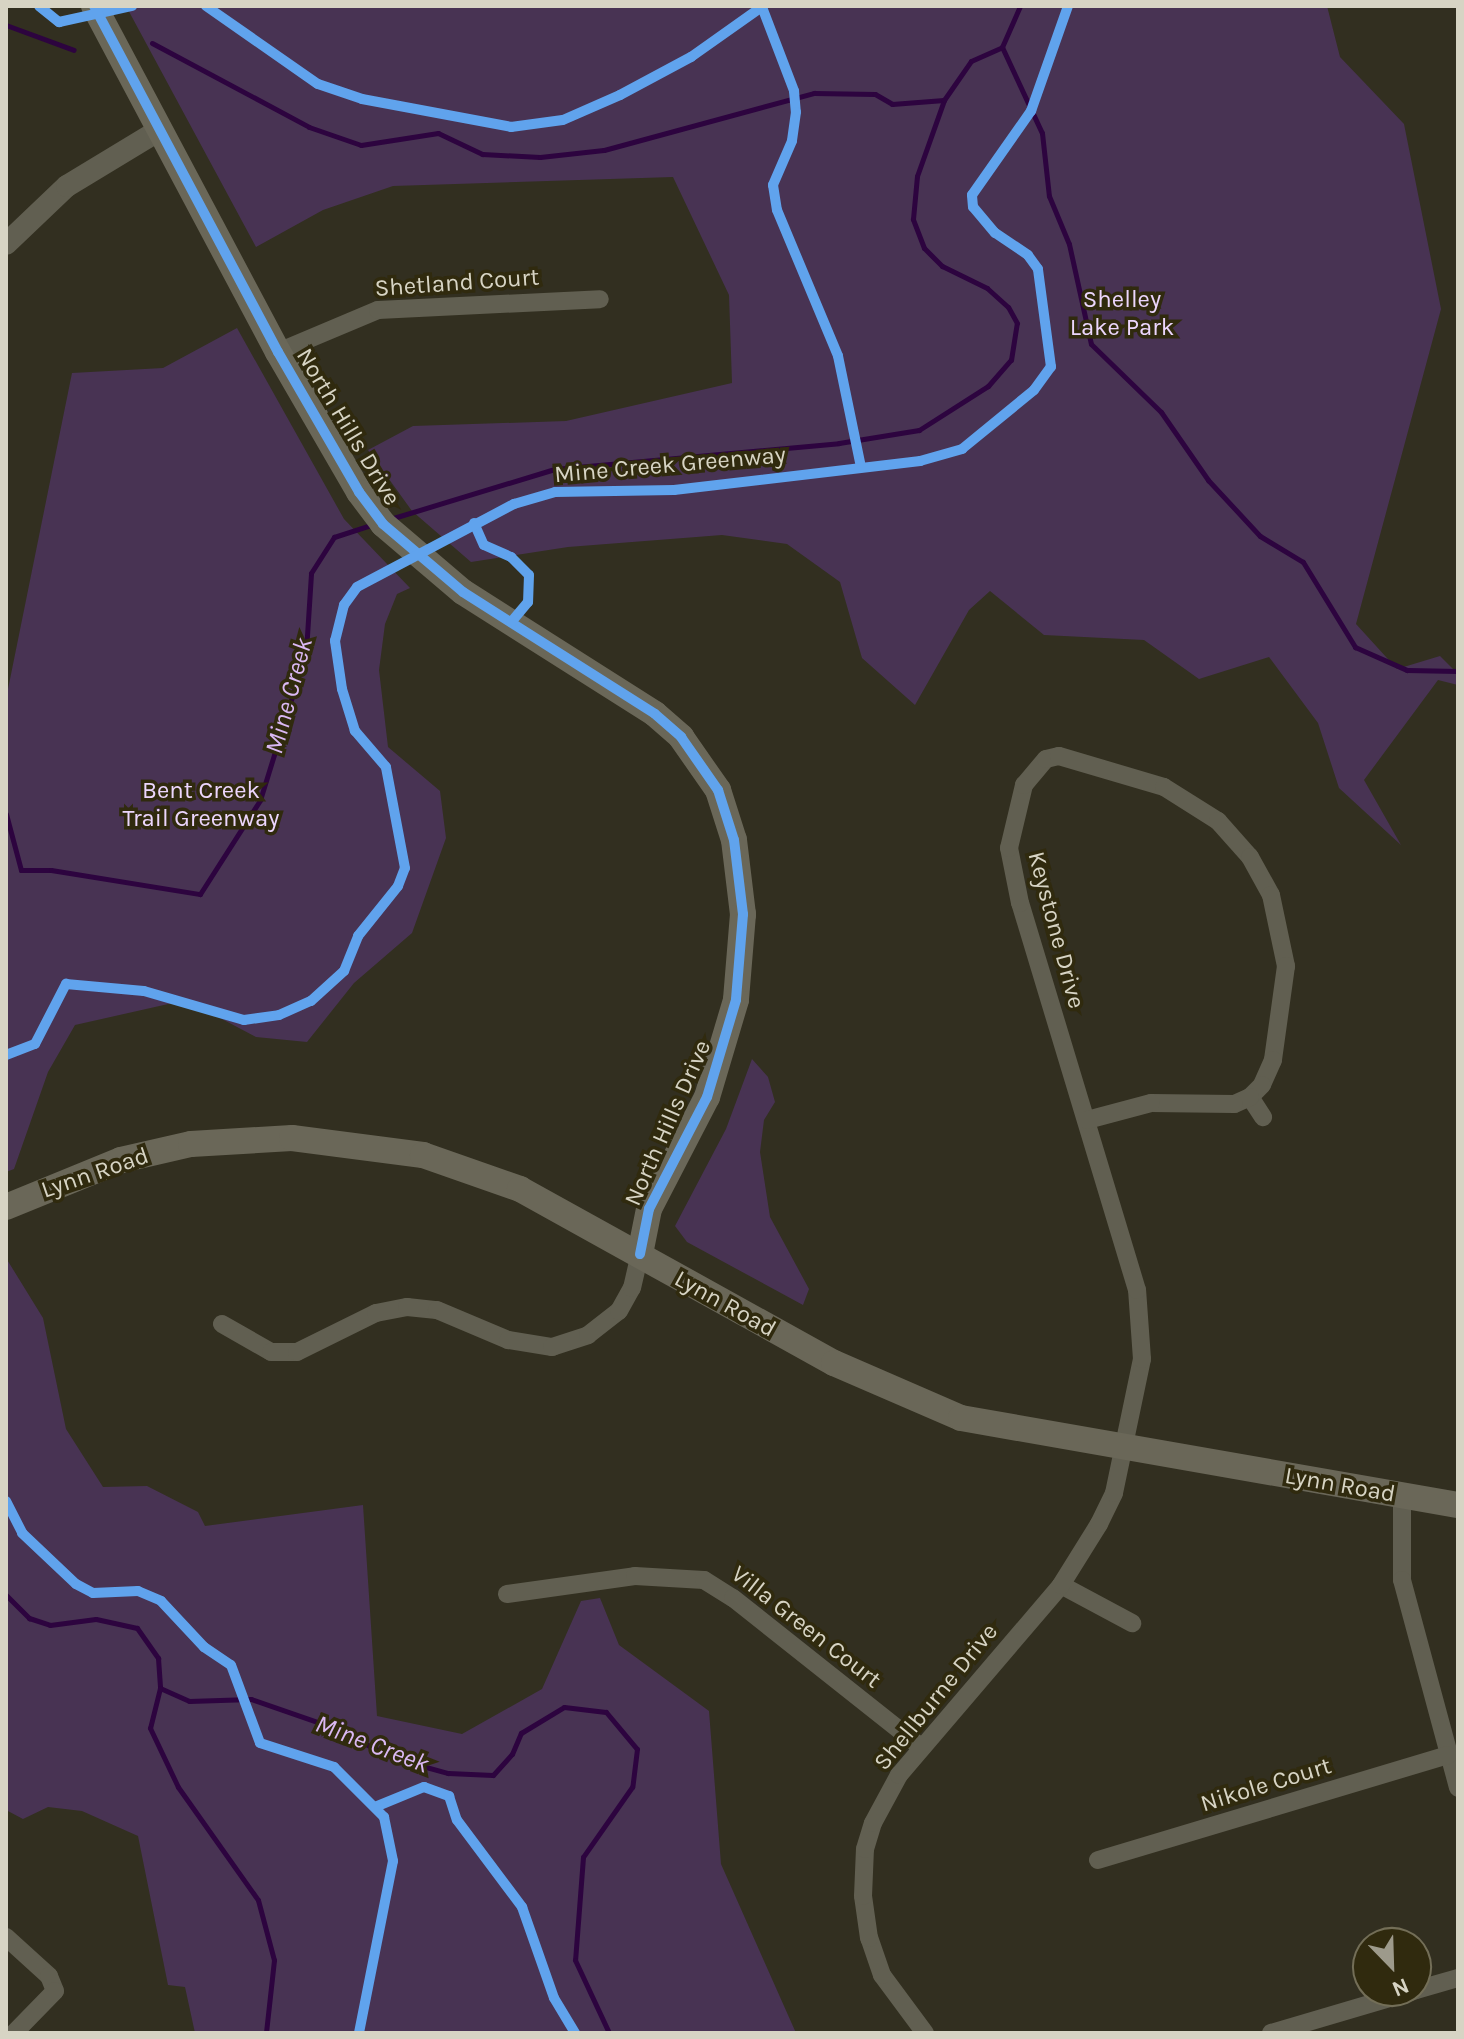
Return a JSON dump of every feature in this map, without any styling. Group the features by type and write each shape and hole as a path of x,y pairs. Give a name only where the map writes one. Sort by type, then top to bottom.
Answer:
{"main road":[{"name":"North Hills Drive","path":"94,6 278,352 383,524 463,592 655,714 695,754 723,802 743,914 736,1000 707,1097 649,1209 640,1254"},
{"name":"Lynn Road","path":"6,1207 121,1160 191,1144 292,1138 368,1144 479,1173 520,1189 834,1363 961,1418 1458,1505"}],"street":[{"path":"6,244 67,186 161,129"},
{"name":"Shetland Court","path":"278,352 378,310 600,299"},
{"name":"Keystone Drive","path":"1122,1447 1139,1380 1142,1321 1087,1120 1020,903 1009,848 1019,795 1042,751 1073,757 1164,787 1194,802 1218,821 1261,874 1278,915 1286,984 1273,1060 1262,1085 1250,1097"},
{"path":"1087,1120 1151,1103 1234,1104 1250,1097 1263,1117"},
{"path":"222,1324 271,1352 297,1352 376,1313 407,1307 437,1310 519,1343 552,1347 588,1335 619,1311 632,1288 640,1254"},
{"name":"Shellburne Drive","path":"925,2033 882,1975 869,1938 863,1896 865,1849 873,1823 899,1775 1061,1585 1114,1493 1122,1447"},
{"path":"1402,1496 1402,1580 1458,1788"},
{"name":"Villa Green Court","path":"507,1594 635,1576 704,1580 922,1748"},
{"path":"1061,1585 1132,1623"},
{"name":"Nikole Court","path":"1098,1860 1448,1755"},
{"path":"6,1937 49,1976 55,1991 14,2033"},
{"path":"1432,1986 1458,1978"},
{"path":"1271,2033 1360,2007"}],"green space":[{"name":"Shelley Lake Park","path":"126,6 1327,6 1340,57 1404,124 1441,309 1356,624 1397,669 1440,656 1458,674 1458,685 1438,680 1364,780 1401,845 1339,788 1318,723 1269,657 1199,679 1144,640 1044,635 990,591 969,610 915,705 862,658 840,582 787,544 722,535 568,547 471,562 412,511 368,450 413,426 566,421 732,383 729,295 673,177 393,186 323,210 256,247"},
{"name":"Bent Creek Trail Greenway","path":"237,328 344,519 410,588 397,594 385,624 379,670 388,747 440,791 446,838 412,933 354,983 307,1042 256,1037 186,1000 75,1025 48,1072 14,1169 6,1172 6,699 72,373 163,368"},
{"path":"752,1059 768,1077 775,1102 764,1120 760,1152 770,1217 809,1289 803,1305 687,1242 675,1226 726,1129"},
{"path":"6,1258 43,1318 66,1429 103,1487 147,1486 198,1512 205,1526 363,1505 377,1716 462,1734 542,1689 581,1601 600,1598 619,1645 709,1711 721,1864 796,2033 195,2033 185,1987 168,1985 138,1836 82,1811 48,1807 23,1819 6,1810"}],"waterway":[{"name":"Mine Creek","path":"390,519 555,469 839,443 919,430 988,386 1011,360 1017,323 1008,307 987,288 942,266 924,248 913,219 917,176 944,100 971,61 1002,47 1020,6"},
{"path":"6,25 74,50"},
{"path":"152,43 309,127 361,145 438,133 482,154 540,157 604,150 814,93 875,94 892,104 944,100"},
{"path":"1002,47 1042,133 1049,196 1069,244 1091,344 1161,412 1208,480 1260,536 1303,562 1355,647 1407,670 1458,671"},
{"name":"Mine Creek","path":"6,814 21,870 51,870 200,894 260,800 306,651 311,573 334,537 372,525"},
{"name":"Mine Creek","path":"6,1595 29,1618 50,1625 96,1619 137,1628 158,1658 160,1688 189,1701 251,1699 326,1725 397,1759 448,1773 493,1775 512,1754 521,1733 564,1707 606,1712 637,1749 632,1787 583,1857 575,1960 609,2033"},
{"path":"160,1688 150,1728 178,1787 258,1900 274,1960 266,2033"}],"cycle path":[{"path":"39,6 59,22 132,6"},
{"path":"94,6 278,352 359,492 383,524 463,592 655,714 681,737 718,790 734,840 743,914 736,1000 707,1097 649,1209 640,1254"},
{"path":"206,6 318,84 362,99 511,127 563,120 620,95 691,57 763,6"},
{"name":"Mine Creek Greenway","path":"6,1055 35,1044 66,984 144,991 244,1020 279,1015 311,1001 344,971 358,936 398,886 405,868 386,767 355,731 342,689 335,641 344,605 357,587 514,504 555,492 674,490 920,461 962,449 1034,390 1051,367 1038,269 1028,255 995,233 973,207 972,195 1031,111 1068,6"},
{"path":"762,7 794,91 796,112 792,141 773,185 777,210 838,356 861,467"},
{"path":"474,523 484,545 511,557 529,575 528,602 511,622"},
{"path":"6,1501 22,1533 76,1584 93,1593 138,1591 161,1601 204,1647 231,1665 260,1743 334,1767 384,1817 393,1861 359,2033"},
{"path":"375,1807 424,1787 449,1796 457,1820 522,1907 554,1998 575,2033"}]}
